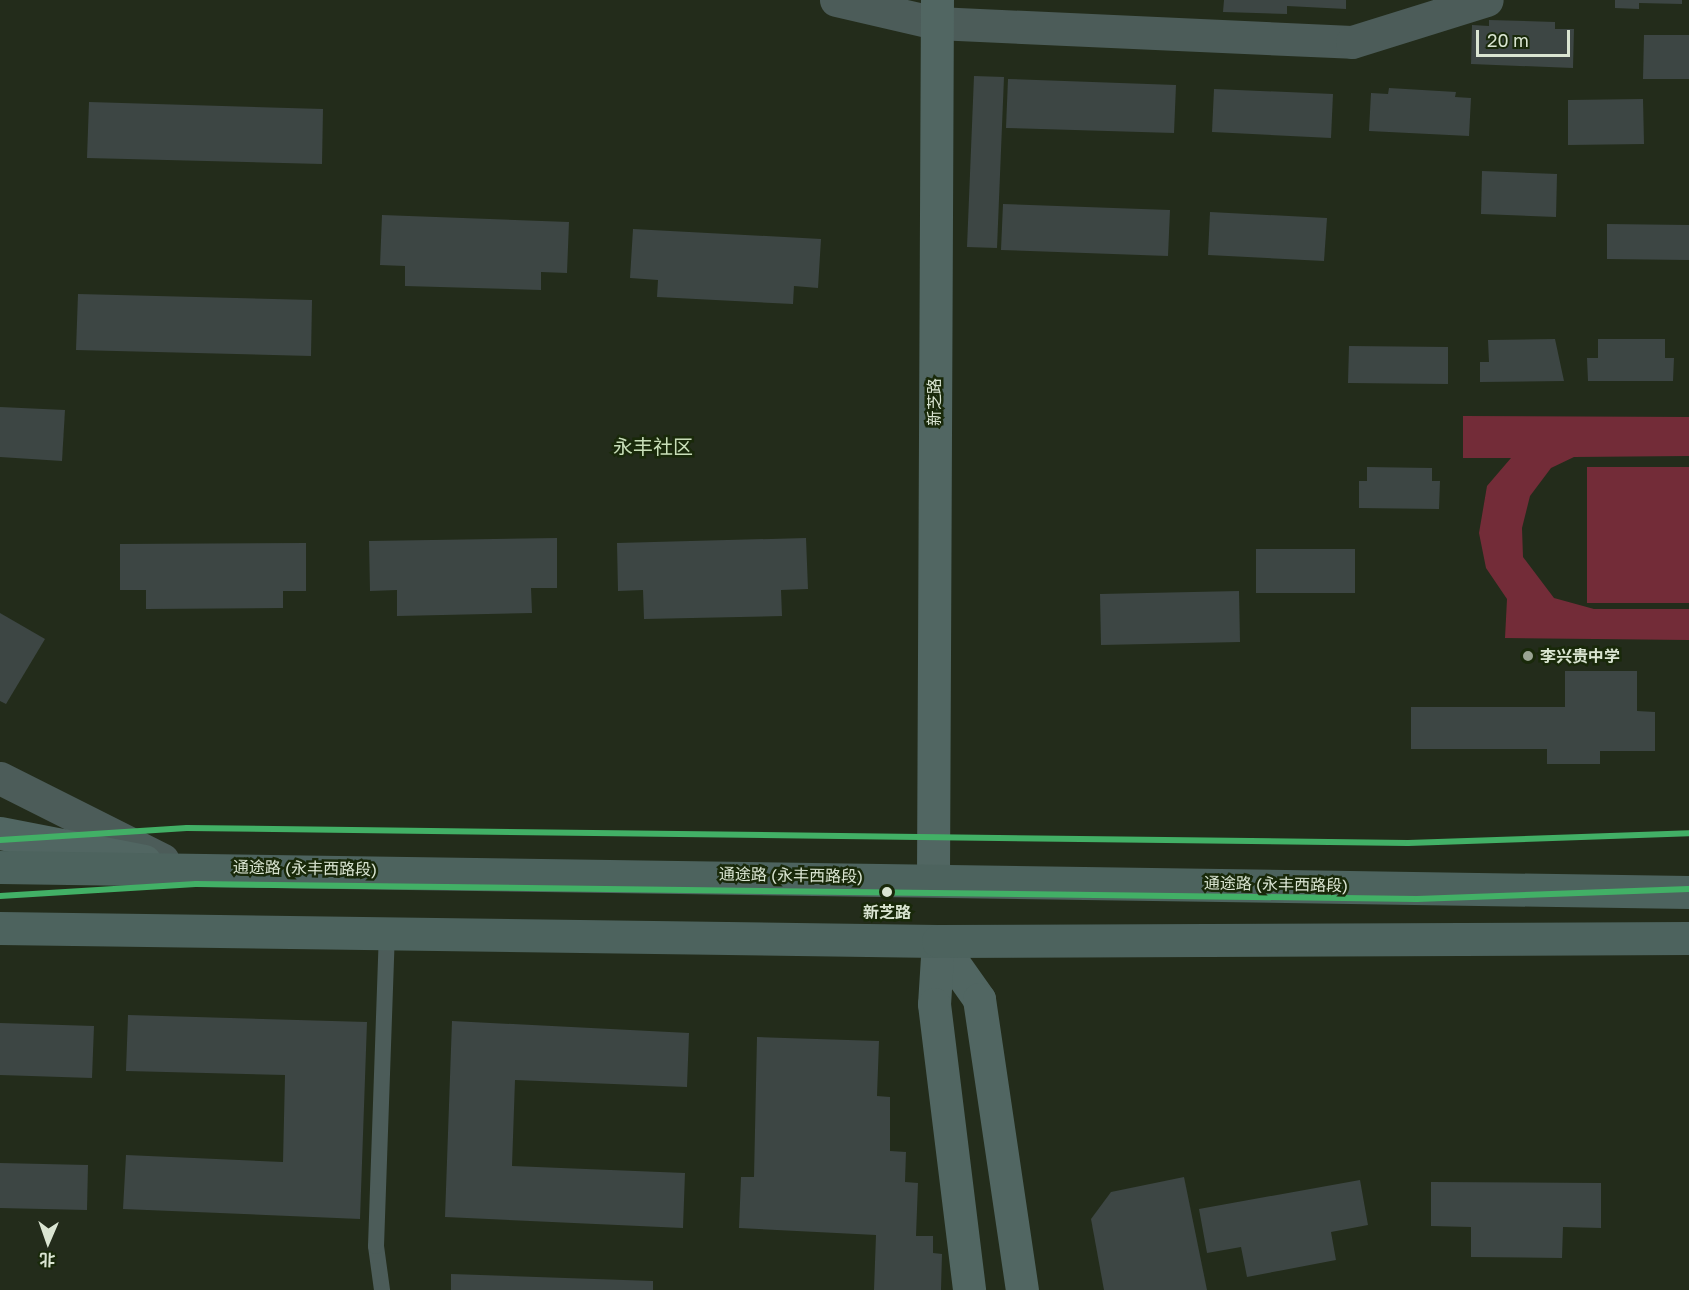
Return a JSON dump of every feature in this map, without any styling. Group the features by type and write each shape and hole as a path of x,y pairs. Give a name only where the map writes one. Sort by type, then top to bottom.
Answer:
{"main road":[{"name":"新芝路","path":"933,877 936,12"},
{"path":"0,833 175,866"},
{"name":"通途路 (永丰西路段)","path":"0,867 175,866 933,877 1689,892"},
{"path":"0,934 16,928 939,941 1689,938"},
{"path":"939,941 934,1004 969,1290"},
{"path":"939,941 979,999 1022,1290"}],"street":[{"path":"836,0 1197,39 1352,42 1487,0"},
{"path":"0,778 175,866"}],"lane":[{"path":"382,1290 376,1246 387,933"}],"shaded area":[{"path":"1463,416 1689,417 1689,456 1574,457 1551,468 1530,496 1522,528 1523,557 1554,598 1594,609 1689,609 1689,640 1505,638 1507,599 1486,568 1479,533 1487,486 1511,458 1463,458"},
{"path":"1587,467 1689,467 1689,603 1587,603"}],"building":[{"path":"1224,0 1346,0 1346,9 1287,6 1287,14 1223,12"},
{"path":"1615,0 1682,0 1682,4 1639,3 1639,9 1615,8"},
{"path":"1489,20 1555,22 1555,29 1574,29 1573,68 1471,64 1472,25 1489,26"},
{"path":"1644,35 1689,35 1689,79 1643,79"},
{"path":"974,76 1004,77 997,248 967,247"},
{"path":"1008,79 1176,85 1174,133 1006,128"},
{"path":"1389,88 1456,92 1455,97 1471,98 1469,136 1369,131 1371,93 1388,94"},
{"path":"1214,89 1333,94 1331,138 1212,132"},
{"path":"1643,99 1644,144 1568,145 1568,100"},
{"path":"89,102 323,109 322,164 87,158"},
{"path":"1482,171 1557,174 1556,217 1481,214"},
{"path":"1003,204 1170,210 1168,256 1001,250"},
{"path":"1210,212 1327,218 1324,261 1208,255"},
{"path":"382,215 569,222 567,273 541,272 541,290 405,286 405,266 380,265"},
{"path":"1607,224 1689,225 1689,260 1607,259"},
{"path":"633,229 821,239 818,288 794,286 793,304 657,297 658,280 630,278"},
{"path":"78,294 312,300 311,356 76,350"},
{"path":"1555,339 1564,381 1480,382 1480,362 1489,362 1488,340"},
{"path":"1598,339 1665,339 1665,358 1674,358 1673,381 1588,381 1587,358 1598,358"},
{"path":"1349,346 1448,347 1448,384 1348,383"},
{"path":"0,407 65,410 62,461 0,457"},
{"path":"1367,467 1432,468 1432,481 1440,481 1439,509 1359,508 1359,481 1367,481"},
{"path":"557,538 557,588 531,588 532,613 397,616 397,590 370,591 369,541"},
{"path":"806,538 808,589 781,590 782,616 644,619 643,590 618,591 617,543"},
{"path":"306,543 306,591 283,591 283,608 146,609 146,590 120,590 120,544"},
{"path":"1256,549 1355,549 1355,593 1256,593"},
{"path":"1239,591 1240,642 1101,645 1100,594"},
{"path":"0,613 45,639 6,704 0,701"},
{"path":"1565,671 1637,671 1637,711 1655,712 1655,751 1600,751 1600,764 1547,764 1547,749 1411,749 1411,707 1565,707"},
{"path":"128,1015 367,1022 360,1219 123,1209 126,1155 283,1162 285,1075 126,1071"},
{"path":"452,1021 689,1033 687,1087 515,1080 512,1166 685,1173 683,1228 445,1217"},
{"path":"0,1023 94,1026 92,1078 0,1075"},
{"path":"757,1037 879,1041 877,1096 890,1097 890,1151 906,1152 905,1182 918,1183 916,1236 933,1236 933,1253 942,1254 941,1290 874,1290 876,1235 739,1228 741,1177 754,1177"},
{"path":"0,1163 88,1165 87,1210 0,1208"},
{"path":"1184,1177 1207,1290 1104,1290 1091,1219 1111,1192"},
{"path":"1360,1180 1368,1225 1331,1232 1336,1260 1247,1277 1241,1247 1207,1253 1199,1209"},
{"path":"1431,1182 1601,1183 1601,1228 1563,1227 1562,1258 1471,1257 1471,1227 1431,1226"},
{"path":"451,1274 653,1281 653,1290 451,1290"}],"transit line":[{"path":"0,840 187,828 1408,843 1689,833"},
{"path":"0,896 196,884 1417,899 1689,889"}],"place":[{"name":"李兴贵中学","path":"1528,656"},
{"name":"新芝路","path":"887,892"}],"district":[{"name":"永丰社区","path":"653,446"}]}
